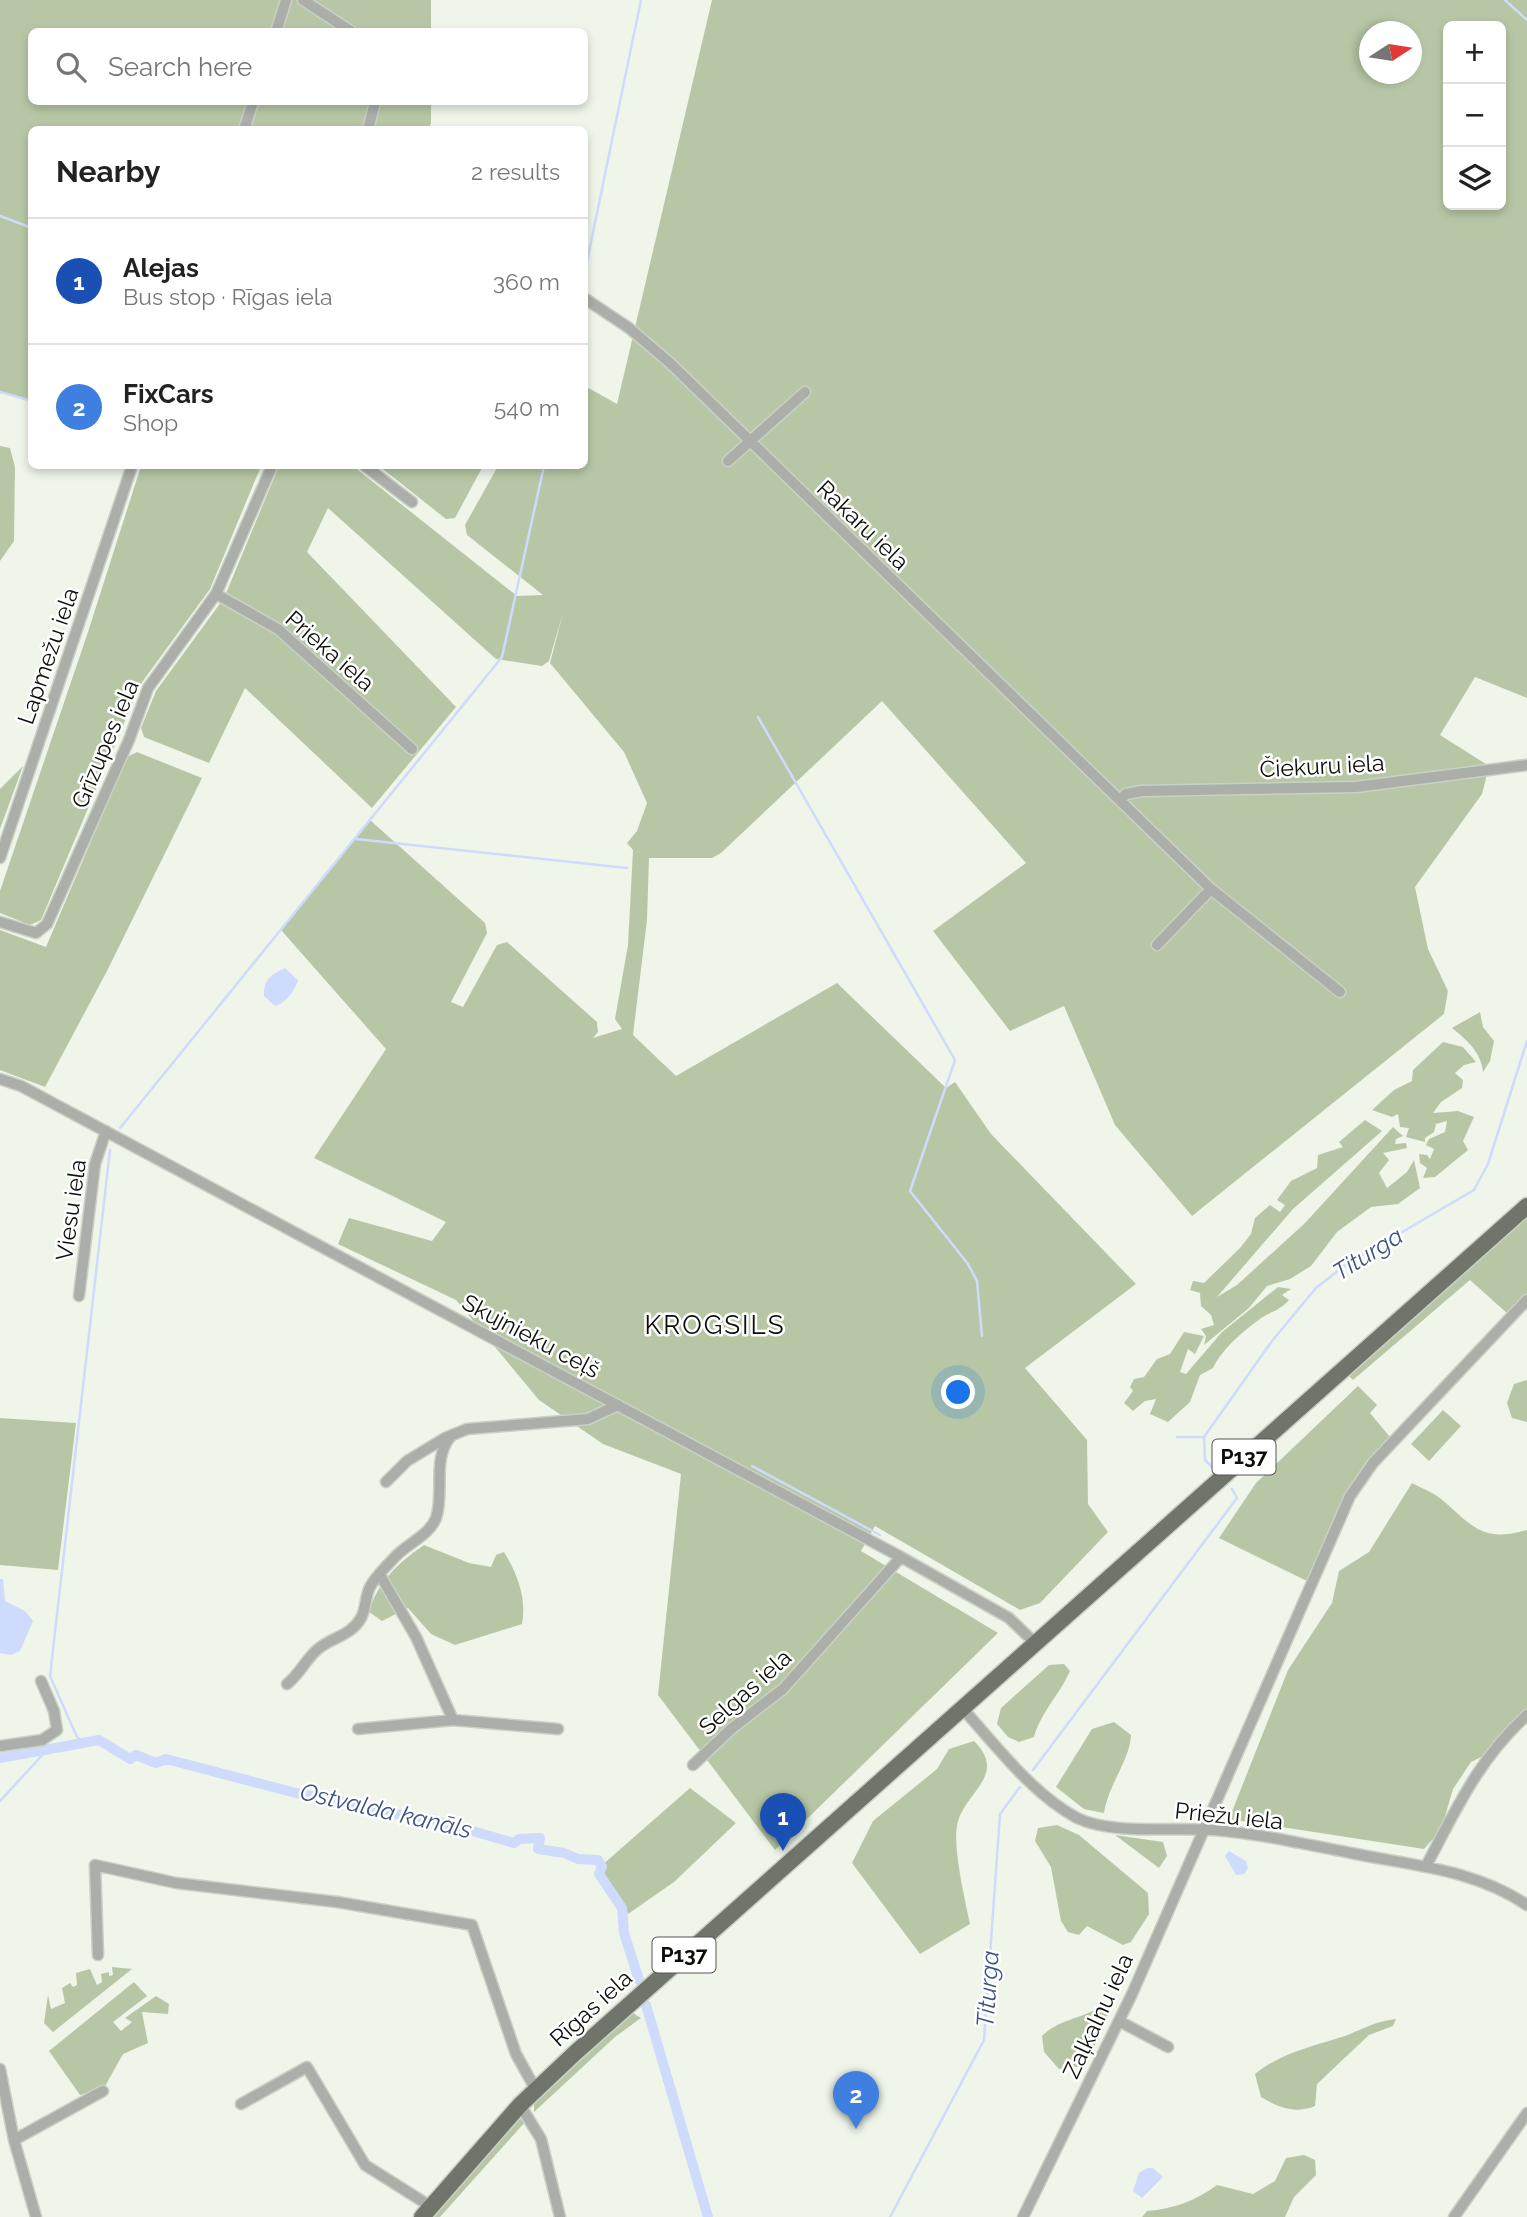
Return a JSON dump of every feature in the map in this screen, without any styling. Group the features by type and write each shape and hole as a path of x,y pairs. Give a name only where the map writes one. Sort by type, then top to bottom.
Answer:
{"main road":[{"name":"P137","path":"962,1708 1527,1206"},
{"name":"Rīgas iela","path":"426,2211 520,2105 962,1708"}],"street":[{"path":"277,28 286,0"},
{"path":"303,0 346,28"},
{"path":"245,126 252,105"},
{"path":"369,126 373,105"},
{"name":"Rakaru iela","path":"588,301 631,330 750,442 1211,889 1340,992"},
{"path":"728,461 805,392"},
{"name":"Lapmežu iela","path":"0,858 131,469"},
{"name":"Grīzupes iela","path":"0,922 36,933 47,924 129,740 148,688 216,594 271,469"},
{"path":"369,469 412,502"},
{"name":"Prieka iela","path":"216,594 278,629 412,749"},
{"name":"Čiekuru iela","path":"1120,800 1126,794 1142,791 1356,787 1527,765"},
{"path":"1157,945 1211,889"},
{"name":"Skujnieku ceļš","path":"0,1079 21,1086 106,1131 901,1557 1009,1618 1035,1643"},
{"name":"Viesu iela","path":"79,1296 95,1164 106,1131"},
{"name":"Zaļkalnu iela","path":"1023,2217 1119,2021 1350,1496 1373,1463 1527,1300"},
{"path":"386,1482 407,1461 467,1429 588,1419 618,1405"},
{"path":"287,1684 299,1674 304,1661 321,1646 347,1634 361,1618 370,1588 435,1518 445,1442 452,1435"},
{"name":"Selgas iela","path":"693,1765 732,1729 783,1689 901,1557"},
{"path":"380,1575 415,1637 453,1720"},
{"path":"0,1746 42,1740 57,1730 54,1711 41,1681"},
{"name":"Priežu iela","path":"962,1708 1039,1789 1079,1818 1100,1825 1204,1830 1269,1838 1426,1866 1467,1874 1527,1905"},
{"path":"1426,1866 1474,1776 1499,1741 1527,1715"},
{"path":"358,1729 453,1720 558,1729"},
{"path":"98,1955 95,1865 176,1883 337,1902 472,1925 516,2054 536,2090"},
{"path":"1119,2021 1168,2048"},
{"path":"241,2104 306,2067 365,2165 426,2211"},
{"path":"0,2069 14,2140 36,2217"},
{"path":"14,2140 103,2091"},
{"path":"520,2105 541,2139 560,2217"},
{"path":"1454,2217 1527,2113"}],"green space":[{"path":"0,0 431,0 431,28 28,28 28,105 431,105 431,123 430,126 28,126 28,400 0,392"},
{"path":"712,0 1527,0 1527,698 1475,677 1440,735 1489,766 1482,794 1415,887 1428,949 1448,991 1444,1014 1192,1216 1115,1125 1064,1006 1010,1031 933,931 1026,863 882,701 721,853 712,858 649,858 647,920 633,1035 676,1076 837,983 946,1088 955,1082 991,1134 1136,1284 1025,1368 1087,1440 1088,1504 1108,1532 1040,1603 1020,1610 875,1526 861,1551 998,1633 775,1850 658,1695 681,1474 603,1444 539,1400 456,1300 338,1244 349,1218 432,1241 446,1222 314,1158 386,1049 281,930 370,820 485,923 487,933 451,1002 463,1007 497,945 507,942 597,1022 598,1032 593,1038 622,1029 615,1019 628,945 633,850 627,843 637,831 647,803 624,752 550,663 563,613 549,661 542,666 496,659 328,508 307,552 456,707 372,808 245,688 209,763 144,737 141,728 156,691 224,598 278,469 357,469 517,596 543,595 467,535 465,525 496,469 588,469 588,388 617,404"},
{"path":"0,446 10,448 15,467 14,541 0,561"},
{"path":"140,469 260,469 210,589 140,685 41,920 30,925 0,913 0,891"},
{"path":"383,469 481,469 455,518 446,519"},
{"path":"137,752 202,778 107,971 45,1087 0,1070 0,930 46,947 127,757"},
{"path":"23,766 0,829 0,789"},
{"path":"1480,1012 1483,1027 1494,1041 1490,1061 1483,1072 1476,1052 1452,1028"},
{"path":"1443,1042 1463,1047 1476,1062 1464,1065 1455,1073 1463,1080 1462,1088 1441,1102 1433,1113 1458,1111 1474,1117 1463,1141 1468,1150 1435,1177 1423,1178 1427,1168 1420,1163 1419,1154 1427,1155 1430,1159 1434,1149 1426,1145 1429,1139 1445,1132 1447,1121 1436,1124 1434,1132 1425,1138 1425,1142 1406,1137 1409,1128 1400,1127 1398,1114 1392,1117 1372,1110 1394,1090 1412,1081 1413,1070"},
{"path":"1365,1120 1382,1131 1293,1209 1217,1297 1237,1285 1305,1223 1393,1127 1403,1136 1396,1139 1395,1144 1406,1143 1407,1148 1383,1153 1389,1160 1379,1173 1387,1188 1407,1172 1414,1160 1420,1188 1398,1204 1371,1207 1337,1232 1311,1266 1290,1279 1267,1286 1249,1308 1204,1345 1206,1336 1201,1329 1214,1325 1211,1315 1201,1306 1200,1293 1190,1290 1193,1281 1204,1283 1240,1248 1251,1234 1255,1218 1270,1205 1280,1212 1285,1205 1277,1200 1291,1181 1317,1168 1318,1155 1343,1147 1339,1142"},
{"path":"1527,1216 1527,1295 1508,1314 1470,1280 1353,1380 1349,1376"},
{"path":"1278,1287 1291,1289 1282,1295 1289,1300 1252,1325 1230,1345 1213,1368 1200,1375 1190,1402 1168,1422 1150,1414 1156,1399 1145,1401 1133,1411 1124,1403 1133,1391 1130,1387 1134,1379 1144,1377 1157,1359 1170,1354 1184,1332 1204,1336 1195,1354 1188,1349 1180,1372 1186,1374 1222,1332"},
{"path":"1527,1380 1527,1422 1512,1418 1507,1403 1514,1384"},
{"path":"1358,1386 1377,1405 1370,1413 1390,1437 1349,1488 1307,1581 1219,1538 1256,1483"},
{"path":"1443,1410 1461,1426 1429,1461 1411,1444"},
{"path":"0,1418 76,1423 58,1570 0,1565"},
{"path":"1412,1483 1438,1497 1479,1530 1512,1534 1527,1530 1527,1709 1508,1744 1471,1762 1453,1789 1441,1830 1424,1849 1229,1819 1288,1670 1332,1603 1339,1571 1369,1552"},
{"path":"424,1545 469,1563 491,1567 496,1555 504,1552 520,1586 522,1624 455,1645 431,1634 408,1608 382,1621 369,1612 378,1591 390,1574"},
{"path":"1064,1664 1070,1671 1041,1719 1034,1737 1019,1742 1008,1737 997,1724 1001,1708 1049,1665"},
{"path":"1114,1722 1131,1735 1127,1754 1104,1813 1084,1809 1056,1787 1092,1729"},
{"path":"974,1741 984,1753 986,1774 961,1814 956,1836 960,1875 970,1924 920,1954 852,1863 873,1821 937,1769 949,1749"},
{"path":"690,1788 736,1823 674,1882 628,1914 600,1867"},
{"path":"1057,1825 1079,1835 1148,1893 1149,1914 1131,1942 1123,1945 1087,1926 1079,1935 1068,1932 1061,1921 1051,1867 1035,1841 1038,1828"},
{"path":"1115,1835 1163,1842 1167,1856 1159,1868"},
{"path":"112,1967 132,1969 53,2032 44,2023 48,1995 51,2009 65,2003 62,1988 70,1983 73,1987 77,1985 76,1973 90,1969 97,1985 102,1982 101,1974 109,1972 109,1976 113,1975"},
{"path":"134,1982 147,1996 113,2022 121,2031 132,2022 125,2018 156,1996 169,2004 168,2014 142,2012 148,2043 123,2054 104,2088 80,2095 49,2051"},
{"path":"1104,2004 1110,2009 1086,2066 1059,2069 1044,2052 1042,2036 1057,2025 1087,2014"},
{"path":"633,2013 641,2018 615,2037 534,2112 534,2103"},
{"path":"1396,2019 1393,2026 1369,2035 1317,2084 1315,2106 1301,2110 1287,2109 1261,2097 1255,2074 1265,2067 1298,2051 1376,2023"},
{"path":"521,2119 526,2121 440,2217 432,2217 514,2122"},
{"path":"1304,2155 1315,2160 1316,2175 1294,2197 1285,2217 1142,2217 1147,2211 1192,2200 1217,2185 1253,2194 1275,2181 1286,2158"}],"water":[{"path":"285,968 298,980 290,996 275,1006 264,996 265,986 272,975"},
{"path":"0,1579 3,1579 5,1601 25,1611 33,1621 20,1651 11,1655 0,1653"},
{"path":"1229,1851 1246,1861 1248,1868 1244,1874 1236,1875 1225,1856"},
{"path":"1153,2168 1163,2177 1142,2198 1133,2191 1139,2173"}],"waterway":[{"path":"588,257 641,0"},
{"path":"1505,0 1527,20"},
{"path":"0,216 28,226"},
{"path":"0,392 28,400"},
{"path":"120,1128 502,657 543,469"},
{"path":"758,717 955,1060 910,1191 968,1264 977,1281 982,1336"},
{"path":"356,839 627,868"},
{"name":"Titurga","path":"1213,1468 1205,1460 1204,1437 1272,1341 1316,1288 1344,1266 1474,1190 1488,1164 1527,1041"},
{"path":"84,1742 77,1737 50,1676 110,1150"},
{"path":"1177,1437 1204,1437"},
{"path":"752,1466 880,1535"},
{"name":"Titurga","path":"1033,1770 1237,1498 1232,1489"},
{"name":"Ostvalda kanāls","path":"0,1758 99,1740 130,1759 136,1755 156,1763 166,1759 296,1793 439,1821 452,1832 469,1830 514,1843 519,1839 540,1838 538,1849 564,1853 578,1859 598,1860 602,1867 599,1874 622,1908 624,1933 639,1980"},
{"path":"0,1801 47,1750"},
{"name":"Titurga","path":"890,2217 984,2040 1000,1814 1020,1787"},
{"name":"Ostvalda kanāls","path":"646,2005 708,2217"}],"place":[{"name":"Alejas","path":"783,1851"},
{"name":"FixCars","path":"856,2129"}],"district":[{"name":"KROGSILS","path":"715,1325"}]}
